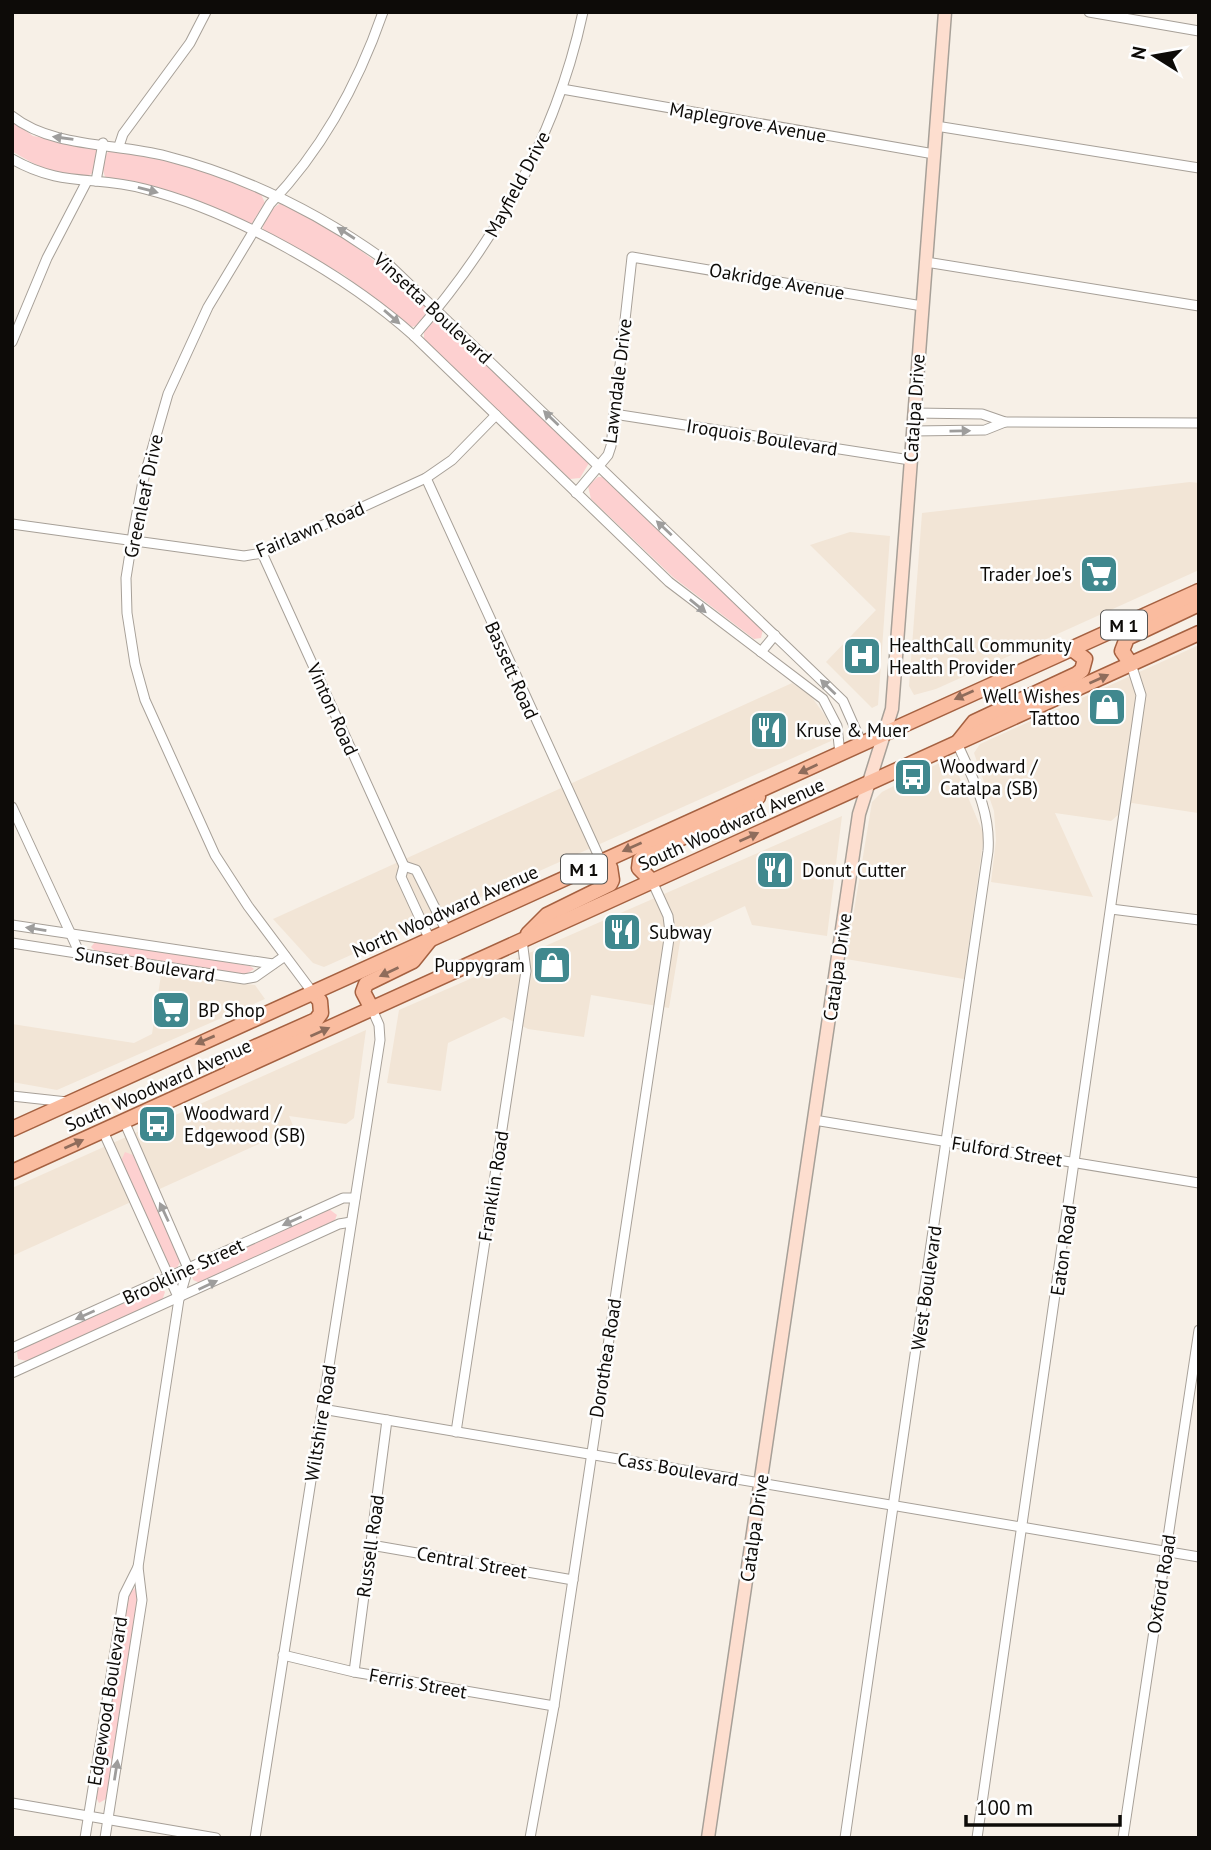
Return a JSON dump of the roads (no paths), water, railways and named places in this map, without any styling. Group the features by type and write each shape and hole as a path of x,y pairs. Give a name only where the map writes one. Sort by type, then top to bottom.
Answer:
{"main road":[{"name":"North Woodward Avenue","path":"12,1129 1199,591"},
{"path":"1131,664 1122,651 1127,638 1199,604"},
{"name":"South Woodward Avenue","path":"12,1172 1199,634"},
{"path":"957,743 974,722 1077,674 1085,665 1085,659 1083,654 1072,649"},
{"path":"652,881 639,868 640,860 645,855 741,810 776,783"},
{"path":"522,940 547,915 610,884 610,867 601,861"},
{"path":"372,1009 363,992 366,984 412,961 430,940"},
{"path":"220,1077 253,1048 316,1020 321,1013 320,1001 313,993"}],"street":[{"path":"119,146 122,134 190,43 206,12"},
{"name":"Greenleaf Drive","path":"313,993 215,855 145,700 135,664 127,613 127,578 143,481 168,394 208,307 277,197 290,185 338,113 365,60 383,12"},
{"name":"Mayfield Drive","path":"414,336 476,258 516,192 562,89 583,12"},
{"name":"Catalpa Drive","path":"708,1838 859,814 892,709 945,12"},
{"path":"1089,12 1199,31"},
{"name":"Maplegrove Avenue","path":"562,89 934,154"},
{"name":"Vinsetta Boulevard","path":"12,116 45,135 103,143 181,160 294,202 383,258 843,701 862,744"},
{"path":"936,126 1199,169"},
{"path":"12,342 47,258 91,182 103,143"},
{"name":"Vinsetta Boulevard","path":"12,159 47,175 131,186 178,199 254,233 330,273 370,299 414,336 669,582 823,699 837,726 840,754"},
{"name":"Oakridge Avenue","path":"632,257 922,306"},
{"name":"Lawndale Drive","path":"576,493 610,450 632,257"},
{"path":"926,262 1199,306"},
{"path":"914,413 982,414 1004,422 1199,423"},
{"name":"Iroquois Boulevard","path":"614,414 910,460"},
{"name":"Fairlawn Road","path":"12,524 244,556 262,553 426,478 452,460 496,415"},
{"path":"913,431 985,430 1004,422"},
{"name":"Bassett Road","path":"426,478 601,861"},
{"name":"Vinton Road","path":"262,553 404,866 401,877 430,940"},
{"path":"761,652 775,635"},
{"name":"Eaton Road","path":"977,1838 1141,695 1131,664"},
{"name":"West Boulevard","path":"845,1838 989,837 984,806 957,743"},
{"path":"12,807 80,954"},
{"name":"Vinton Road","path":"404,866 416,870 447,932"},
{"name":"Dorothea Road","path":"530,1838 554,1706 670,932 668,916 652,881"},
{"path":"1111,909 1199,920"},
{"name":"Sunset Boulevard","path":"12,925 273,964"},
{"name":"Franklin Road","path":"456,1432 526,971 522,940"},
{"name":"Sunset Boulevard","path":"12,943 244,979 255,977 285,956"},
{"name":"Wiltshire Road","path":"255,1838 380,1040 379,1025 372,1009"},
{"path":"12,1096 69,1102"},
{"name":"Fulford Street","path":"814,1120 1199,1183"},
{"path":"124,1121 188,1268"},
{"path":"103,1131 179,1299"},
{"name":"Brookline Street","path":"12,1348 343,1198 355,1198"},
{"name":"Brookline Street","path":"12,1373 339,1224 351,1222"},
{"name":"Edgewood Boulevard","path":"106,1838 142,1600 138,1567 179,1299 188,1268"},
{"name":"Oxford Road","path":"1123,1838 1199,1330"},
{"name":"Cass Boulevard","path":"322,1409 1199,1557"},
{"name":"Russell Road","path":"354,1672 387,1420"},
{"name":"Central Street","path":"371,1545 573,1580"},
{"name":"Edgewood Boulevard","path":"85,1838 124,1595 138,1567"},
{"name":"Ferris Street","path":"284,1655 354,1672 554,1706"},
{"path":"12,1803 215,1838"}],"place":[{"name":"Trader Joe's","path":"1099,574"},
{"name":"HealthCall Community Health Provider","path":"862,656"},
{"name":"Well Wishes Tattoo","path":"1107,707"},
{"name":"Kruse & Muer","path":"769,730"},
{"name":"Woodward / Catalpa (SB)","path":"913,777"},
{"name":"Donut Cutter","path":"775,870"},
{"name":"Subway","path":"622,932"},
{"name":"Puppygram","path":"552,965"},
{"name":"BP Shop","path":"171,1010"},
{"name":"Woodward / Edgewood (SB)","path":"157,1124"}]}
